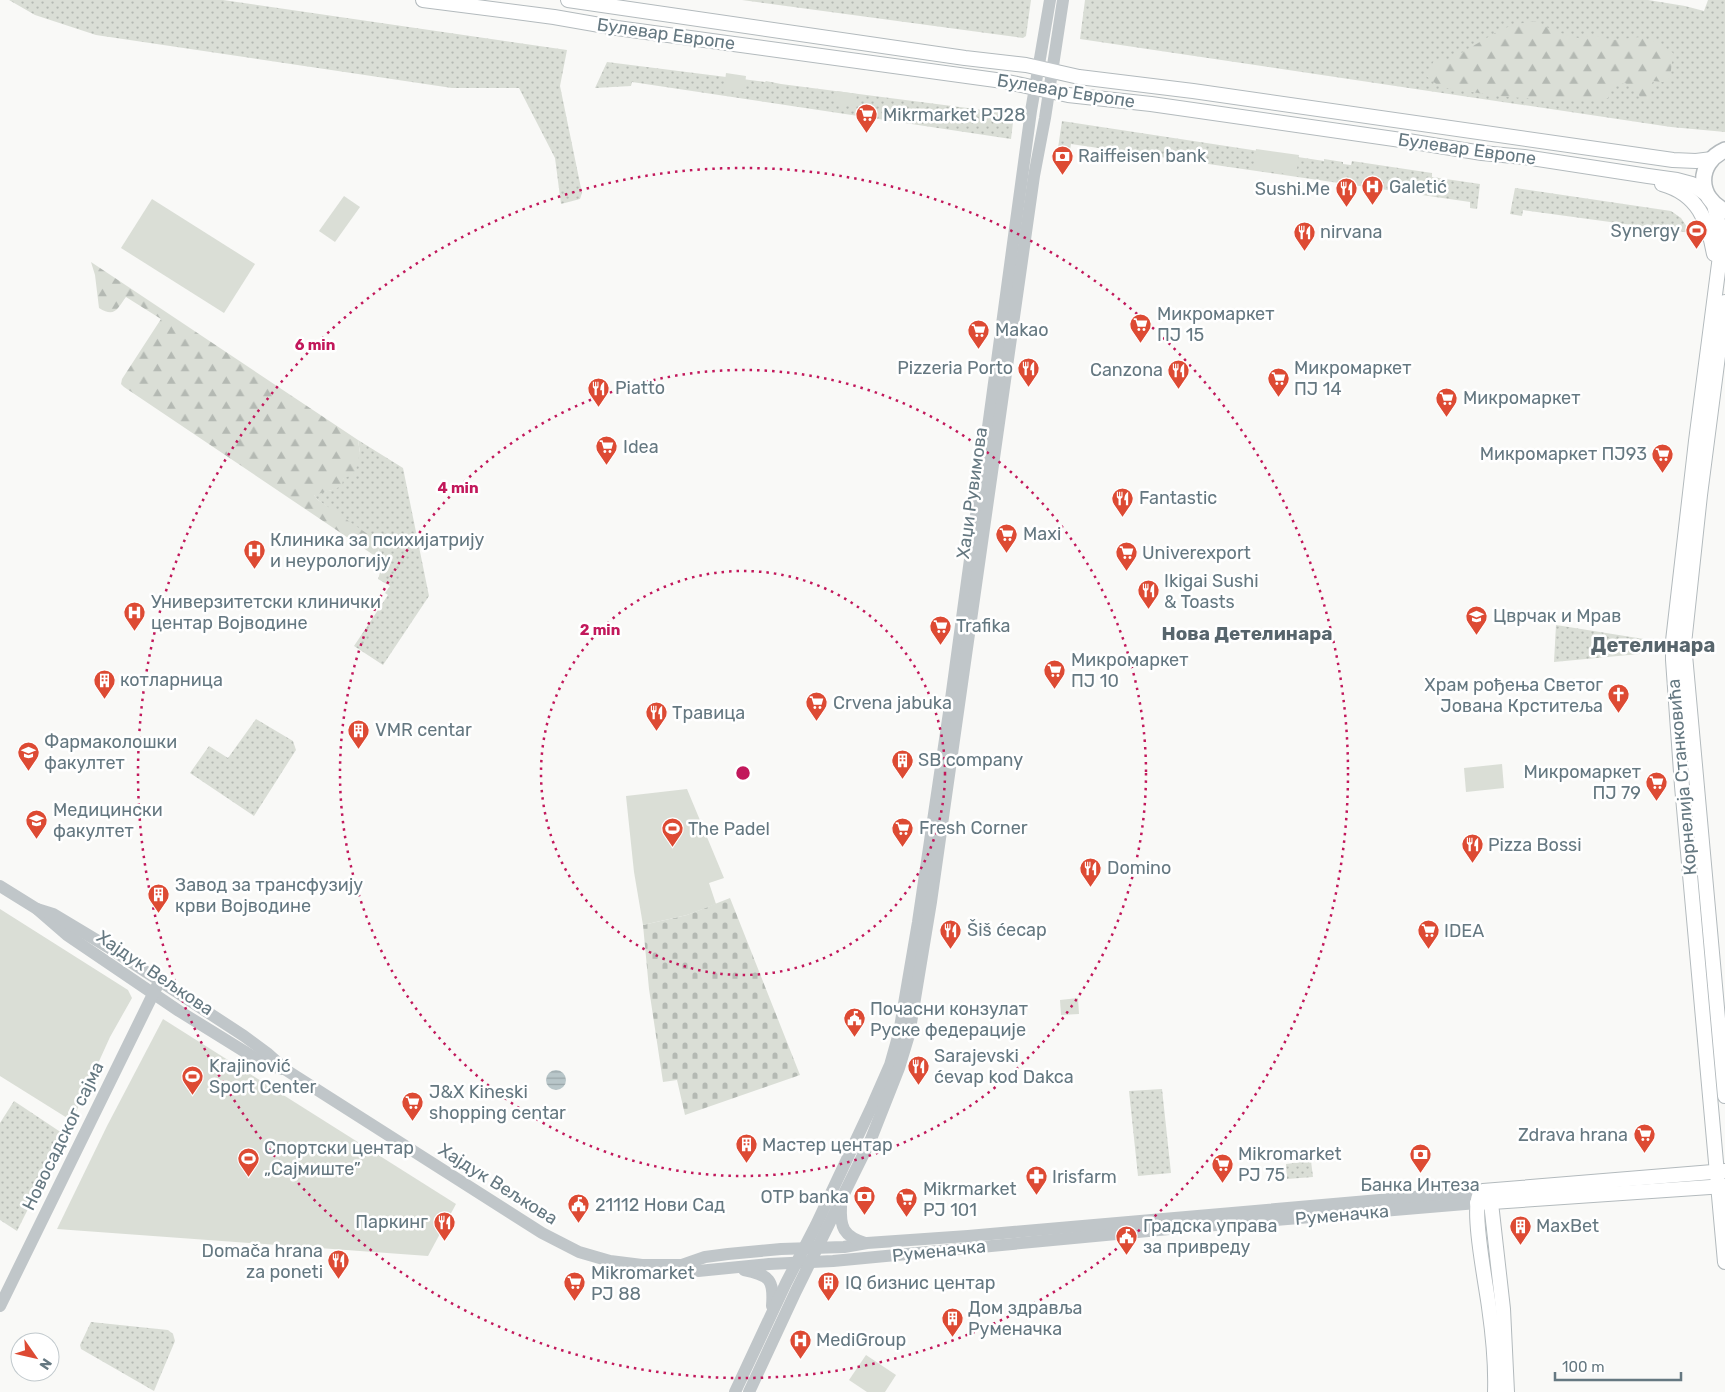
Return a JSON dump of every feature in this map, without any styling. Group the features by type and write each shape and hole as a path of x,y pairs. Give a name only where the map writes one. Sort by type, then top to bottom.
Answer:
{"main road":[{"name":"Булевар Европе","path":"423,0 1003,81 1068,95 1151,104 1676,180 1692,184 1715,203"},
{"name":"Булевар Европе","path":"568,0 965,58 1026,65 1079,77 1193,91 1673,160 1696,161 1717,155"},
{"path":"1715,203 1704,185 1704,175 1707,166 1725,142"},
{"path":"1591,167 1670,186 1694,202 1703,214 1708,228 1718,276"},
{"name":"Корнелија Станковића","path":"1715,203 1720,229 1718,276 1696,441 1673,640 1673,660 1721,1171 1725,1262"},
{"name":"Корнелија Станковића","path":"1725,302 1700,495 1684,644 1725,1096"},
{"name":"Руменачка","path":"1484,1199 1721,1171"},
{"name":"Руменачка","path":"1484,1199 1722,1186"},
{"path":"1484,1199 1478,1230 1489,1308 1495,1392"},
{"path":"1484,1199 1504,1309 1507,1392"}],"street":[{"name":"Хаџи Рувимова","path":"923,921 1035,87 1050,0"},
{"name":"Хаџи Рувимова","path":"923,921 1013,332 1034,176 1063,0"},
{"name":"Хајдук Вељкова","path":"0,886 37,910 67,935 153,994 263,1063 286,1070"},
{"name":"Хајдук Вељкова","path":"37,910 53,914 70,923 244,1036 286,1070 514,1216 567,1246 592,1256 627,1264 682,1265 698,1271 810,1262"},
{"path":"749,1392 810,1262 871,1139 899,1068 909,1035 923,921"},
{"path":"735,1392 890,1065 900,1033 923,921"},
{"name":"Новосадског сајма","path":"0,1306 159,982"},
{"name":"Руменачка","path":"817,1248 1484,1199"},
{"name":"Руменачка","path":"810,1262 1484,1199"},
{"path":"841,1201 840,1218 844,1230 852,1238 867,1243"},
{"name":"Хајдук Вељкова","path":"682,1265 705,1257 817,1248"},
{"path":"732,1268 763,1275 770,1281 773,1290 772,1314"}],"green space":[{"path":"9,0 223,0 567,50 560,86 582,193 580,199 561,204 555,158 519,88 452,88 96,35 35,15"},
{"path":"742,0 1031,0 1026,36 1023,38"},
{"path":"1085,0 1648,0 1704,11 1708,0 1725,0 1725,132 1671,127 1080,39"},
{"path":"1535,21 1554,31 1578,38 1593,35 1613,40 1641,37 1659,43 1673,53 1670,78 1663,82 1653,81 1650,100 1641,100 1637,90 1625,83 1613,86 1608,98 1594,101 1580,99 1565,101 1497,96 1440,87 1425,75 1434,61 1451,59 1512,25"},
{"path":"607,62 1014,114 1011,139 632,82 631,86 595,88"},
{"path":"726,73 746,76 744,92 724,89"},
{"path":"837,91 857,94 855,106 835,103"},
{"path":"1062,121 1324,161 1324,159 1343,162 1343,164 1351,165 1352,161 1432,173 1432,177 1480,184 1477,209 1470,208 1470,202 1071,144 1070,150 1058,148"},
{"path":"1256,149 1299,155 1296,175 1253,169"},
{"path":"1515,188 1671,211 1681,218 1691,233 1523,210 1522,216 1510,214"},
{"path":"344,196 360,207 335,242 319,231"},
{"path":"152,199 255,264 224,313 121,248"},
{"path":"91,262 358,440 360,453 355,473 343,479 342,486 314,495 318,500 369,535 378,545 378,558 121,384 122,379 161,319 126,297 115,311 109,312 99,308 95,275"},
{"path":"358,440 403,468 429,596 383,665 354,646 388,595 385,593 390,586 378,579 380,566 378,545 318,500 313,494 332,490 343,479 360,453"},
{"path":"1556,625 1650,640 1650,653 1554,662"},
{"path":"256,719 293,741 296,750 254,816 190,773 209,746 228,758"},
{"path":"1502,764 1504,788 1466,792 1464,768"},
{"name":"The Padel","path":"687,789 724,878 709,883 716,904 687,915 643,925 634,872 626,796"},
{"path":"730,898 800,1075 685,1115 677,1080 663,1082 649,989 643,925 687,915"},
{"path":"0,909 128,990 132,998 110,1037 72,1121 0,1076"},
{"path":"1078,998 1079,1014 1061,1015 1060,1000"},
{"name":"Спортски центар „Сајмиште”","path":"163,1019 456,1204 428,1256 57,1229 107,1126"},
{"path":"1162,1089 1171,1173 1138,1176 1129,1091"},
{"path":"14,1101 65,1135 17,1231 0,1220 0,1123"},
{"path":"1311,1161 1313,1177 1287,1179 1286,1164"},
{"path":"91,1322 168,1330 173,1334 175,1341 154,1391 81,1349 80,1345"},
{"path":"866,1355 896,1375 885,1392 867,1392 849,1380"}],"shaded area":[{"path":"556,1070 563,1073 566,1080 563,1087 556,1090 549,1087 546,1080 549,1073"}],"place":[{"name":"Mikrmarket PJ28","path":"867,134"},
{"name":"Raiffeisen bank","path":"1062,175"},
{"name":"Galetić","path":"1373,206"},
{"name":"Sushi.Me","path":"1346,208"},
{"name":"Synergy","path":"1696,250"},
{"name":"nirvana","path":"1304,251"},
{"name":"Микромаркет ПЈ 15","path":"1141,343"},
{"name":"Makao","path":"979,349"},
{"name":"Pizzeria Porto","path":"1029,387"},
{"name":"Canzona","path":"1179,389"},
{"name":"Микромаркет ПЈ 14","path":"1278,397"},
{"name":"Piatto","path":"599,407"},
{"name":"Микромаркет","path":"1447,417"},
{"name":"Idea","path":"607,466"},
{"name":"Микромаркет ПЈ93","path":"1663,473"},
{"name":"Fantastic","path":"1123,517"},
{"name":"Maxi","path":"1007,553"},
{"name":"Клиника за психијатрију и неурологију","path":"254,569"},
{"name":"Univerexport","path":"1126,572"},
{"name":"Ikigai Sushi & Toasts","path":"1148,610"},
{"name":"Универзитетски клинички центар Војводине","path":"135,631"},
{"name":"Цврчак и Мрав","path":"1477,635"},
{"name":"Trafika","path":"940,645"},
{"name":"Микромаркет ПЈ 10","path":"1055,689"},
{"name":"котларница","path":"104,699"},
{"name":"Храм рођења Светог Јована Крститеља","path":"1619,714"},
{"name":"Crvena jabuka","path":"817,722"},
{"name":"Травица","path":"656,732"},
{"name":"VMR centar","path":"359,749"},
{"name":"Фармаколошки факултет","path":"28,771"},
{"name":"SB company","path":"902,779"},
{"name":"Микромаркет ПЈ 79","path":"1657,801"},
{"name":"Медицински факултет","path":"37,839"},
{"name":"Fresh Corner","path":"903,847"},
{"name":"The Padel","path":"672,848"},
{"name":"Pizza Bossi","path":"1472,864"},
{"name":"Domino","path":"1091,887"},
{"name":"Завод за трансфузију крви Војводине","path":"159,914"},
{"name":"Šiš ćecap","path":"951,949"},
{"name":"IDEA","path":"1428,950"},
{"name":"Почасни конзулат Руске федерације","path":"854,1038"},
{"name":"Sarajevski ćevap kod Dakca","path":"918,1085"},
{"name":"Krajinović Sport Center","path":"193,1095"},
{"name":"J&X Kineski shopping centar","path":"413,1121"},
{"name":"Zdrava hrana","path":"1644,1154"},
{"name":"Мастер центар","path":"746,1164"},
{"name":"Банка Интеза","path":"1420,1174"},
{"name":"Спортски центар „Сајмиште”","path":"248,1177"},
{"name":"Mikromarket PJ 75","path":"1222,1183"},
{"name":"Irisfarm","path":"1036,1196"},
{"name":"OTP banka","path":"865,1216"},
{"name":"Mikrmarket PJ 101","path":"907,1218"},
{"name":"21112 Нови Сад","path":"579,1224"},
{"name":"Паркинг","path":"444,1241"},
{"name":"MaxBet","path":"1520,1245"},
{"name":"Градска управа за привреду","path":"1127,1255"},
{"name":"Domača hrana za poneti","path":"339,1280"},
{"name":"Mikromarket PJ 88","path":"575,1302"},
{"name":"IQ бизнис центар","path":"829,1302"},
{"name":"Дом здравља Руменачка","path":"952,1337"},
{"name":"MediGroup","path":"800,1359"}],"district":[{"name":"Нова Детелинара","path":"1247,633"},
{"name":"Детелинара","path":"1653,645"}]}
